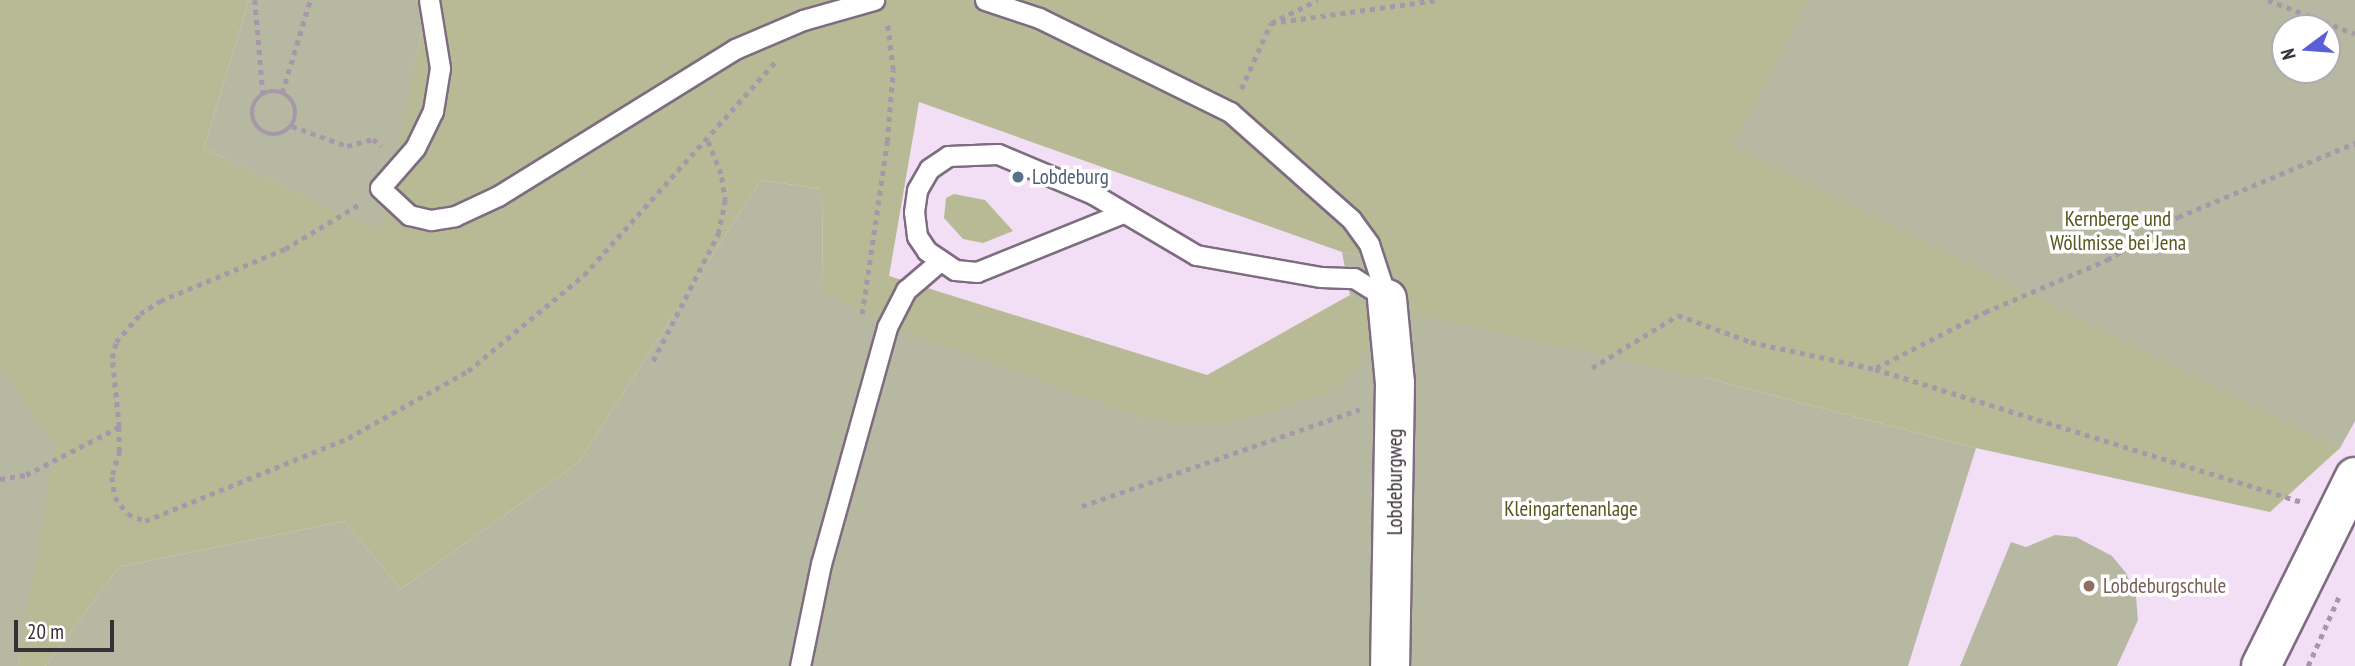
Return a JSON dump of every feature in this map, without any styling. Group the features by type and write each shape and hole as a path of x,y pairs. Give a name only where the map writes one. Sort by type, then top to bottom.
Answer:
{"street":[{"name":"Lobdeburgweg","path":"1387,299 1395,383 1390,666"},
{"path":"2261,666 2334,512 2355,477"}],"lane":[{"path":"429,0 438,46 438,90 426,130 402,165 380,188 397,207 419,219 477,208 735,49 803,20 880,6"},
{"path":"985,0 1039,18 1230,113 1351,219 1369,244 1387,299"},
{"path":"1123,213 977,272 955,270 940,261 917,236 914,212 918,190 929,169 948,156 999,155 1038,168 1123,213 1196,256 1321,277 1354,278 1387,299"},
{"path":"800,666 821,564 887,327 906,290 940,261"}],"path":[{"path":"255,0 263,94 252,110 257,128 275,135 292,126 347,146 373,139 402,165"},
{"path":"282,93 310,0"},
{"path":"1230,113 1271,23 1318,0"},
{"path":"1271,23 1437,0"},
{"path":"2268,0 2355,34"},
{"path":"860,324 887,142 893,70 880,6"},
{"path":"380,188 311,236 160,301 140,314 116,342 112,358 120,451 112,477 115,497 128,514 145,520 348,438 468,371 584,275 770,71 803,20"},
{"path":"263,94 282,93"},
{"path":"282,93 295,107 292,126"},
{"path":"653,361 718,234 725,202 721,174 707,140"},
{"path":"1875,369 1985,312 2107,260 2178,216 2355,143"},
{"path":"1592,368 1678,315 1751,342 1875,369 2334,512"},
{"path":"1082,506 1360,409 1395,383"},
{"path":"0,479 26,475 119,427"},
{"path":"2308,666 2345,585"}],"green space":[{"path":"0,0 208,0 65,598 22,645 18,666 0,666"},
{"path":"0,0 249,0 204,148 379,233 422,30 418,0 1809,0 1732,146 2340,448 2270,512 1976,448 1706,378 1415,314 1388,261 1342,252 919,102 889,276 1207,375 1350,295 1367,306 1373,341 1341,387 1273,411 1207,426 1146,419 890,326 823,291 822,189 761,180 578,463 401,589 344,521 119,567 45,666 18,666 55,448 0,367"},
{"path":"249,0 418,0 422,30 380,234 204,148"},
{"name":"Kernberge und Wöllmisse bei Jena","path":"1062,0 2355,0 2355,421 2340,448 2319,438 1408,265"},
{"name":"Kleingartenanlage","path":"761,180 822,189 823,291 1146,419 1367,307 1350,295 1342,252 1388,261 1706,378 1976,448 1908,666 45,666 119,567 344,521 401,589 578,463"},
{"path":"954,194 985,200 1013,231 983,243 963,239 944,218 946,198"},
{"path":"2055,535 2076,537 2112,556 2126,573 2136,596 2138,620 2117,666 1960,666 2011,542 2026,547"}],"place":[{"name":"Lobdeburg","path":"1018,177"},
{"name":"Lobdeburgschule","path":"2089,586"}]}
